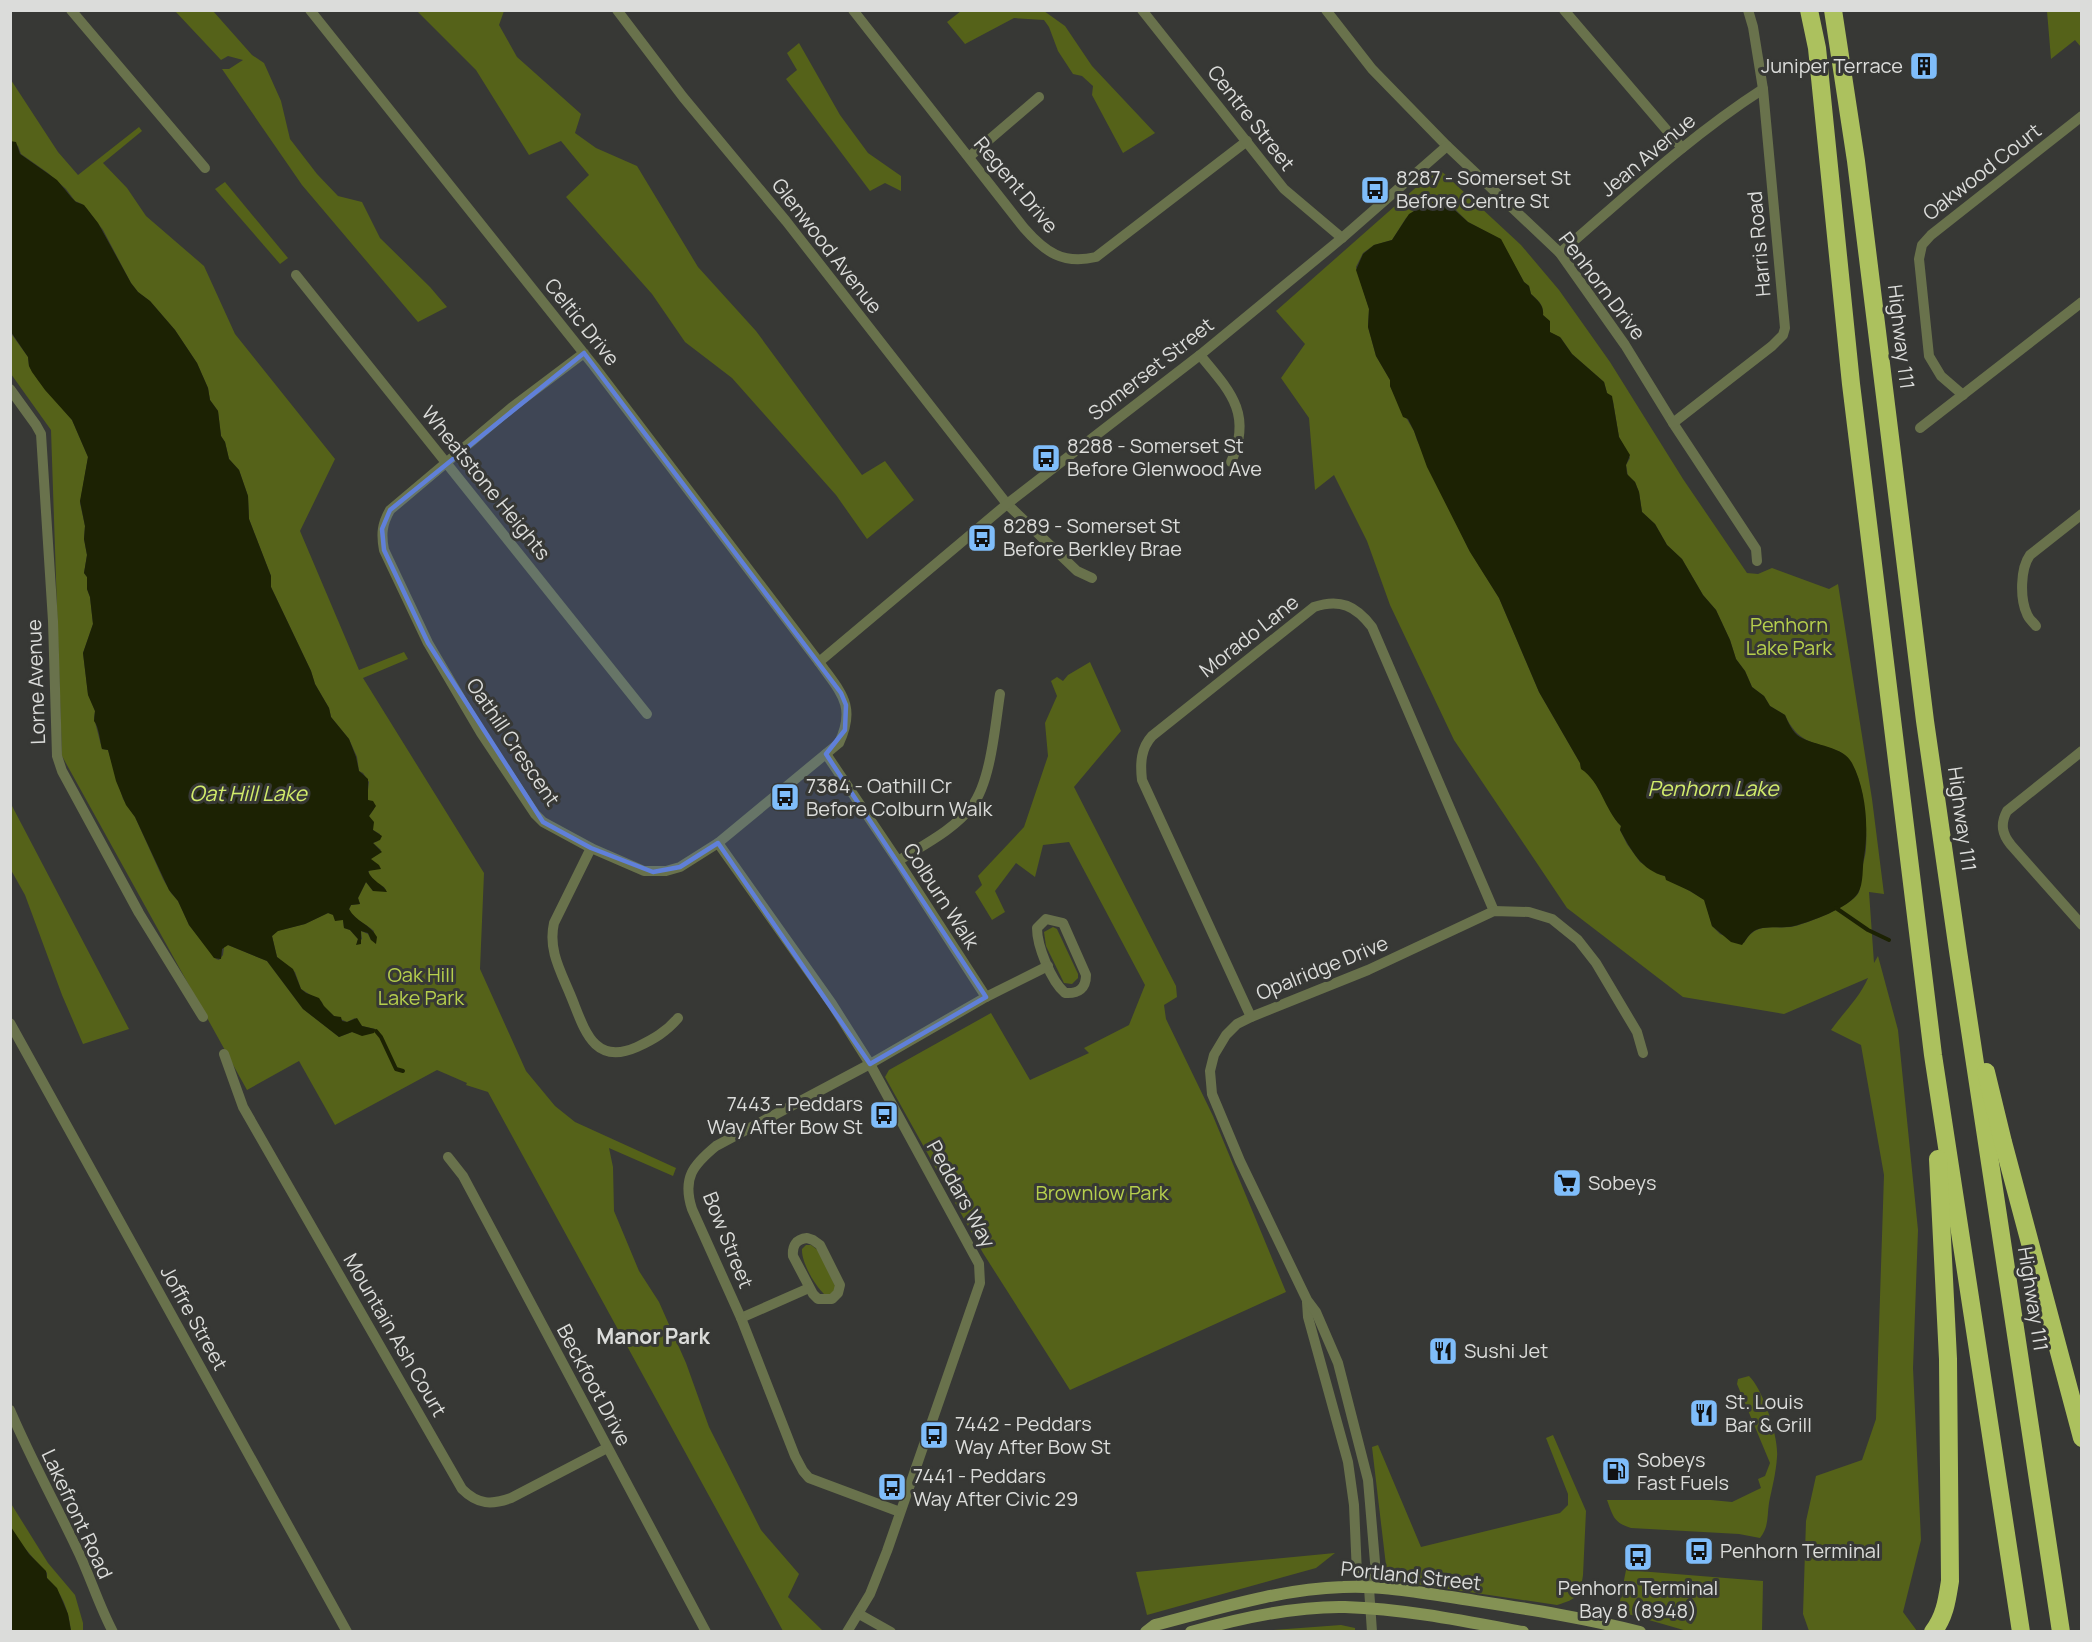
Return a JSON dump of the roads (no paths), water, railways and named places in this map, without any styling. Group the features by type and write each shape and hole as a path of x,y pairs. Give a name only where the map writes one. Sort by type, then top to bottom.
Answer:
{"highway":[{"path":"1809,10 1817,48 1853,396 1933,1055 2021,1632"},
{"name":"Highway 111","path":"1836,16 1925,721 2061,1632"},
{"path":"1958,951 2003,1142 2082,1438"},
{"path":"1933,1055 1948,1359 1950,1581 1942,1620 1933,1632"}],"main road":[{"name":"Portland Street","path":"1146,1632 1155,1625 1275,1594 1344,1587 1406,1611 1523,1632"},
{"name":"Portland Street","path":"1191,1632 1229,1621 1319,1609 1370,1598 1469,1600 1596,1621 1640,1632"}],"street":[{"path":"71,10 206,168"},
{"name":"Celtic Drive","path":"310,10 584,353 819,662"},
{"name":"Glenwood Avenue","path":"617,10 683,97 786,221 1007,504 1077,572 1092,578"},
{"name":"Centre Street","path":"1142,10 1284,189 1342,238"},
{"name":"Penhorn Drive","path":"1326,10 1372,69 1447,146 1560,253 1625,345 1756,549 1757,561"},
{"path":"1564,10 1682,148"},
{"name":"Harris Road","path":"1673,423 1772,346 1783,334 1785,328 1763,89 1748,10"},
{"name":"Regent Drive","path":"854,11 1035,240 1055,254 1068,259 1080,261 1096,257 1247,141"},
{"name":"Jean Avenue","path":"1560,253 1682,148 1724,115 1763,89"},
{"path":"969,157 1039,97"},
{"name":"Oakwood Court","path":"1963,395 1941,376 1929,356 1919,259 1922,245 1931,235 2082,116"},
{"name":"Somerset Street","path":"819,662 1007,504 1200,355 1342,238 1447,146"},
{"name":"Wheatstone Heights","path":"296,275 647,714"},
{"path":"1920,428 2082,302"},
{"name":"Oathill Crescent","path":"584,353 511,408 390,510 382,529 384,550 428,643 481,733 530,808 543,822 591,848 644,871 653,872 680,867 718,843 838,743 845,730 846,705 819,662"},
{"path":"1200,355 1217,376 1239,411 1241,423 1231,462"},
{"name":"Lorne Avenue","path":"10,389 40,434 53,621 57,756 62,771 139,913 203,1017"},
{"path":"2036,626 2027,615 2022,583 2025,562 2030,555 2082,514"},
{"name":"Morado Lane","path":"1251,1017 1142,780 1142,758 1152,736 1314,607 1329,603 1355,608 1372,627 1494,911"},
{"path":"898,861 944,831 976,800 984,783 1000,694"},
{"path":"2082,751 2007,812 2002,825 2005,837 2011,845 2082,925"},
{"name":"Colburn Walk","path":"826,754 986,997"},
{"name":"Peddars Way","path":"718,843 832,1004 870,1064 979,1264 980,1283 900,1512 870,1594 860,1614 847,1632"},
{"path":"591,848 551,933 555,957 583,1024 593,1042 602,1050 612,1054 624,1053 654,1039 666,1031 678,1018"},
{"name":"Opalridge Drive","path":"1370,1598 1376,1574 1368,1480 1338,1363 1316,1312 1306,1300 1240,1161 1212,1094 1210,1071 1217,1048 1231,1030 1251,1017 1368,970 1494,911 1529,912 1552,919 1578,940 1596,963 1637,1032 1643,1053"},
{"path":"1046,919 1063,923 1086,975 1086,983 1078,991 1065,993 1059,988 1048,966 1037,934 1037,928 1046,919"},
{"name":"Bow Street","path":"900,1512 809,1478 803,1471 741,1318 692,1209 688,1196 689,1178 696,1164 716,1146 870,1064 986,997 1048,966"},
{"name":"Joffre Street","path":"10,1023 347,1632"},
{"name":"Mountain Ash Court","path":"224,1054 243,1107 462,1490 482,1503 495,1503 511,1498 607,1448"},
{"name":"Beckfoot Drive","path":"448,1157 462,1176 706,1632"},
{"path":"801,1239 813,1240 820,1245 840,1285 838,1293 832,1299 825,1300 818,1299 809,1288 793,1256 795,1243 801,1239"},
{"path":"741,1318 809,1288"},
{"name":"Opalridge Drive","path":"1306,1300 1308,1317 1348,1462 1354,1505 1357,1574 1370,1598"},
{"name":"Lakefront Road","path":"10,1410 27,1450 78,1550 113,1632"},
{"path":"1370,1598 1372,1632"},
{"path":"860,1614 891,1632"}],"water":[{"name":"Oat Hill Lake","path":"10,141 16,142 20,154 57,180 76,202 84,205 98,223 131,283 175,330 197,363 208,388 210,400 218,411 221,436 225,442 229,459 239,470 248,496 249,519 271,576 271,587 315,684 329,708 331,717 349,739 359,771 368,779 368,800 373,801 376,806 369,816 374,822 373,830 382,836 380,840 373,843 382,852 371,859 381,869 368,871 387,892 373,891 366,882 358,898 360,904 351,905 349,909 374,933 377,937 376,944 368,933 361,931 361,944 356,945 358,939 350,930 344,928 343,920 335,921 333,915 328,913 305,924 278,931 272,936 277,957 293,969 301,989 319,998 334,1016 341,1017 342,1021 347,1022 357,1018 362,1026 375,1029 374,1033 362,1036 352,1032 339,1037 303,1009 267,961 228,945 222,949 221,959 214,958 189,925 178,901 169,890 135,817 126,805 116,781 108,750 102,749 94,721 95,711 88,695 83,653 93,624 87,577 84,573 87,555 80,501 88,457 72,420 32,372 28,357 11,332"},
{"name":"Penhorn Lake","path":"1428,203 1445,203 1468,222 1501,239 1524,282 1529,286 1531,294 1541,306 1543,315 1550,321 1550,332 1560,337 1572,354 1604,382 1607,393 1612,396 1619,437 1630,455 1626,465 1627,474 1635,482 1639,492 1642,512 1655,524 1667,545 1682,559 1703,595 1716,610 1736,659 1745,671 1752,687 1764,696 1770,706 1785,715 1797,735 1842,753 1852,763 1857,774 1865,809 1862,880 1858,893 1838,909 1794,926 1758,929 1742,945 1731,942 1712,926 1704,900 1666,880 1665,876 1650,870 1638,859 1624,838 1620,830 1621,826 1610,812 1598,788 1588,774 1581,769 1580,763 1539,692 1499,598 1470,552 1427,467 1414,431 1408,419 1403,417 1390,386 1390,380 1376,356 1368,327 1369,309 1356,270 1363,254 1374,245 1392,240 1409,214"},
{"path":"11,1527 29,1554 46,1571 47,1578 57,1588 68,1614 71,1631 11,1631"}],"waterway":[{"path":"1836,908 1868,930 1889,940"},
{"path":"376,1031 396,1069 403,1071"}],"place":[{"name":"Juniper Terrace","path":"1924,66"},
{"name":"8287 - Somerset St Before Centre St","path":"1375,190"},
{"name":"8288 - Somerset St Before Glenwood Ave","path":"1046,458"},
{"name":"8289 - Somerset St Before Berkley Brae","path":"982,538"},
{"name":"7384 - Oathill Cr Before Colburn Walk","path":"785,797"},
{"name":"7443 - Peddars Way After Bow St","path":"884,1115"},
{"name":"Sobeys","path":"1567,1183"},
{"name":"Sushi Jet","path":"1443,1351"},
{"name":"St. Louis Bar & Grill","path":"1704,1413"},
{"name":"7442 - Peddars Way After Bow St","path":"934,1435"},
{"name":"Sobeys Fast Fuels","path":"1616,1471"},
{"name":"7441 - Peddars Way After Civic 29","path":"892,1487"},
{"name":"Penhorn Terminal","path":"1699,1551"},
{"name":"Penhorn Terminal Bay 8 (8948)","path":"1638,1557"}],"district":[{"name":"Manor Park","path":"653,1337"}],"park label":[{"name":"Penhorn Lake Park","path":"1789,636"},
{"name":"Oak Hill Lake Park","path":"421,986"},
{"name":"Brownlow Park","path":"1102,1193"}]}
